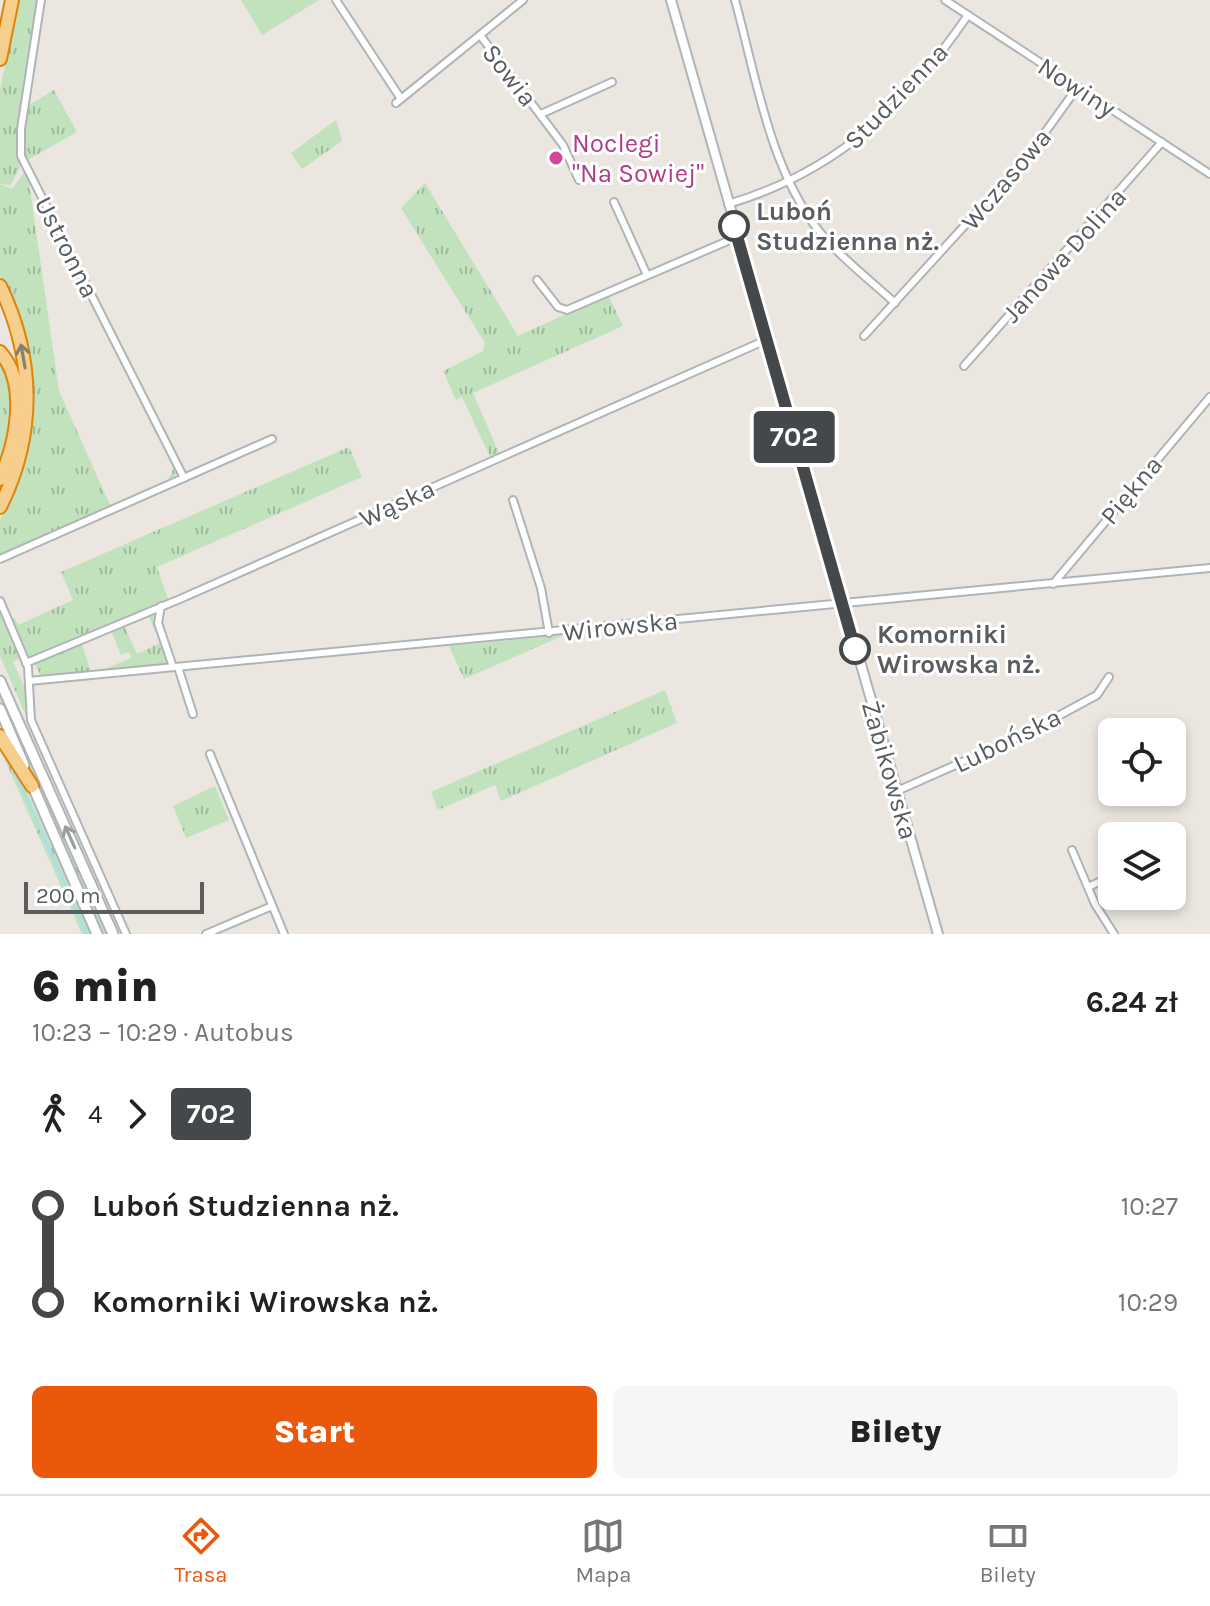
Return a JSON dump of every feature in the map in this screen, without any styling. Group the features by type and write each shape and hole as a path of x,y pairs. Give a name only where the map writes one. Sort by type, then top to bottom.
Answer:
{"highway":[{"path":"0,59 12,0"},
{"path":"0,286 21,342 28,397 22,449 0,507"},
{"path":"0,352 11,368 16,396 14,431 0,479"},
{"path":"0,736 32,786"}],"main road":[{"path":"0,681 113,934"},
{"path":"0,709 97,934"}],"street":[{"name":"Ustronna","path":"41,0 21,129 21,156 184,478"},
{"path":"336,0 398,101 523,0"},
{"name":"Żabikowska","path":"671,0 938,934"},
{"path":"735,0 772,132 790,182 828,241 895,303"},
{"name":"Nowiny","path":"945,0 1210,174"},
{"name":"Studzienna","path":"728,204 790,182 834,158 865,134 932,63 968,15"},
{"name":"Sowia","path":"480,35 567,151 579,180"},
{"name":"Sowia","path":"541,114 612,82"},
{"name":"Wczasowa","path":"864,336 1028,156 1077,88"},
{"name":"Janowa Dolina","path":"964,366 1162,142"},
{"path":"614,202 647,275"},
{"path":"537,280 564,310 737,237"},
{"name":"Wąska","path":"26,663 766,340"},
{"name":"Piękna","path":"1053,584 1210,397"},
{"path":"0,559 272,439"},
{"path":"513,500 541,588 549,633"},
{"name":"Wirowska","path":"29,681 1210,568"},
{"path":"0,601 26,663 31,720 126,934"},
{"path":"161,606 158,623 193,714"},
{"name":"Lubońska","path":"897,791 1023,735 1097,695 1109,677"},
{"path":"210,754 284,934"},
{"path":"1072,850 1114,934"},
{"path":"1088,887 1098,882"},
{"path":"206,934 272,906"}],"green space":[{"path":"18,0 39,0 18,134 20,167 11,185 0,184 0,90"},
{"path":"241,0 319,0 262,35"},
{"path":"37,55 27,104 35,56"},
{"path":"54,90 77,132 26,161 22,138 27,106"},
{"path":"336,120 342,141 302,169 291,153"},
{"path":"25,171 178,472 169,482 0,556 0,520 25,458 33,399 24,334 0,275 0,184 12,189","holes":["29,182 174,467 168,480 110,505 59,391"]},
{"path":"425,183 518,336 608,295 623,326 473,393 499,453 490,457 462,397 456,400 443,371 483,351 485,343 401,208"},
{"path":"0,355 8,368 13,398 0,474"},
{"path":"349,447 362,477 157,567 168,599 30,658 27,656 10,620 15,618 18,625 73,600 61,572"},
{"path":"0,607 21,657 13,662 25,688 27,718 0,656"},
{"path":"152,613 168,664 98,672 131,658 129,652 121,655 110,628 123,623 137,654 160,643 149,617 142,614"},
{"path":"564,635 464,679 449,646"},
{"path":"81,641 91,672 41,677 34,662"},
{"path":"0,689 110,934 101,934 0,701"},
{"path":"665,690 677,723 501,801 495,785 438,810 431,792"},
{"path":"0,740 23,782 91,934 82,934 0,749"},
{"path":"215,786 229,820 186,838 173,806"}],"waterway":[{"path":"0,344 14,359 20,375"},
{"path":"10,762 87,934"}],"bus line":[{"name":"702","path":"734,226 855,649"}],"place":[{"name":"Noclegi \"Na Sowiej\"","path":"556,158"},
{"name":"Luboń Studzienna nż.","path":"734,226"},
{"name":"Komorniki Wirowska nż.","path":"855,649"}]}
